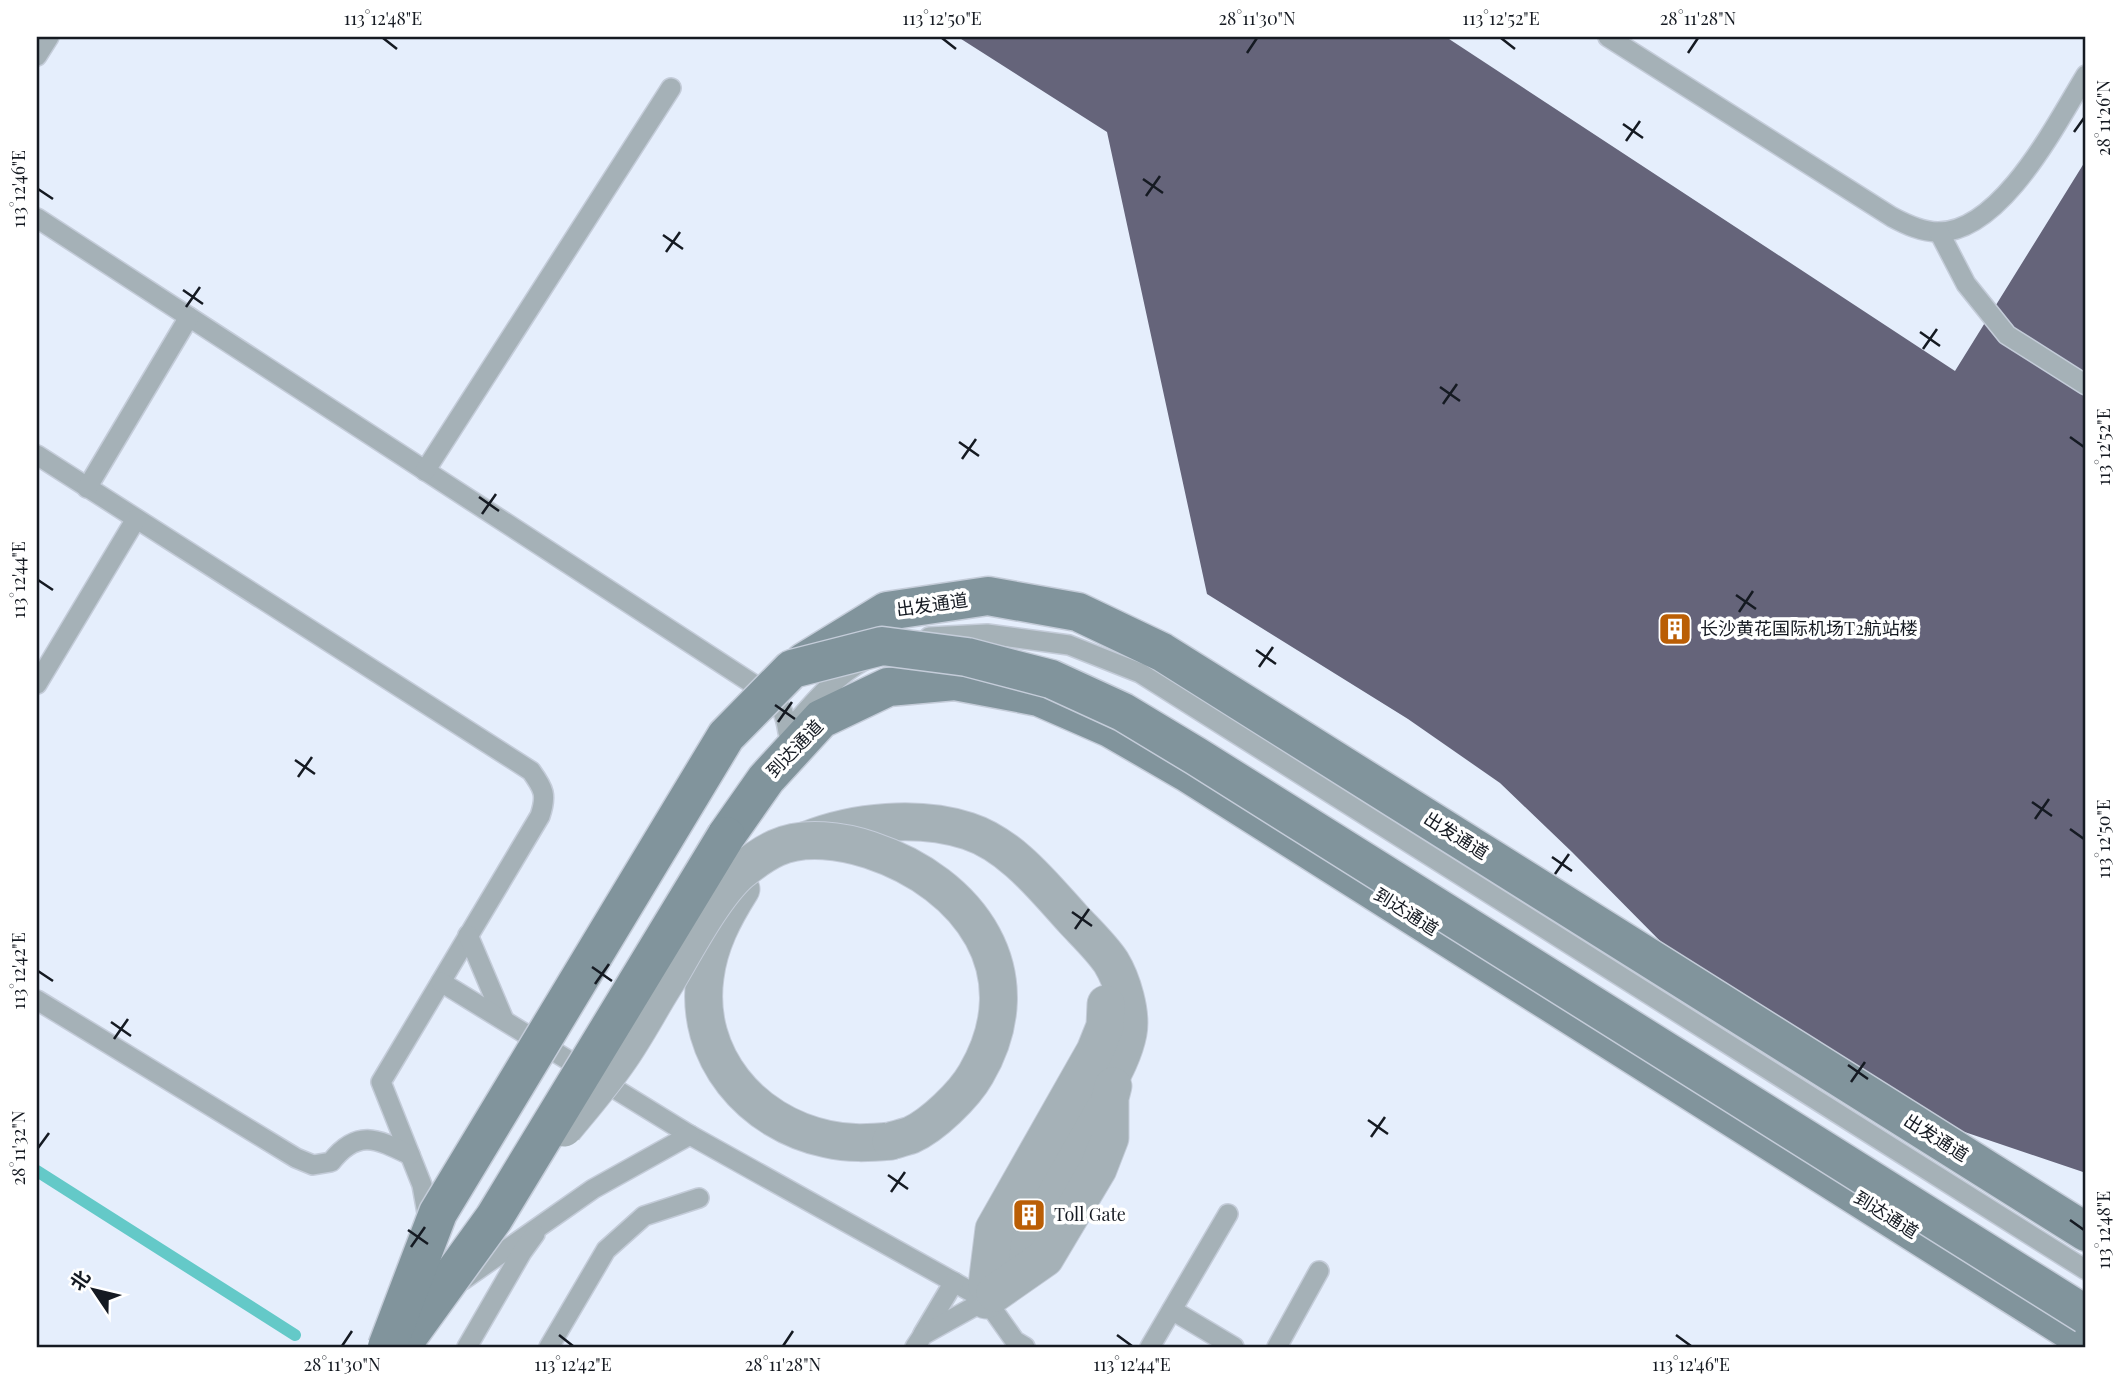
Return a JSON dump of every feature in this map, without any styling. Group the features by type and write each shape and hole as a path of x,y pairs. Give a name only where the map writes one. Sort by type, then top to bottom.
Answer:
{"street":[{"name":"出发通道","path":"387,1347 438,1213 726,736 792,669 887,611 988,596 1078,612 1162,652 2086,1232"},
{"path":"792,669 882,646 930,652 967,657 1051,679 1123,712 2086,1315"},
{"name":"到达通道","path":"401,1347 494,1218 726,836 766,779 821,719 888,687 955,681 1040,697 1110,728 1186,772 2086,1341"},
{"path":"494,1218 620,1057 716,901 740,872 777,847 810,840 847,843 883,855 914,868 942,888 970,915 990,950 999,986 998,1020 987,1056 967,1091 941,1114 913,1134 891,1141 857,1144 826,1139 796,1129 765,1111 742,1093 722,1068 710,1041 703,1012 705,977 711,947 722,919 741,889 765,864 793,846 819,835 861,826 907,822 940,824 971,832 1007,853 1023,866 1112,963 1126,996 1129,1032 1117,1064 1070,1157 986,1300"},
{"path":"986,1300 994,1229 1095,1051 1105,1026 1106,1002 1102,975 1087,934"}],"lane":[{"path":"37,55 49,37"},
{"path":"1615,39 1892,217 1914,228 1939,232 1958,228 1982,216 2008,193 2028,168 2086,75"},
{"path":"425,471 671,88"},
{"path":"37,218 764,691 776,701 785,715 788,732"},
{"path":"1939,232 1966,284 2007,335 2086,385"},
{"path":"88,488 189,317"},
{"path":"37,455 531,771 541,785 545,800 540,816 382,1082 422,1185 433,1247 423,1308 409,1347"},
{"path":"37,684 136,519"},
{"path":"766,779 788,732 819,696 852,667 902,639 987,634 1069,645 1140,673 2086,1270"},
{"path":"468,935 504,1020"},
{"path":"441,982 690,1135 986,1300 1015,1342 1025,1347"},
{"path":"37,1000 296,1158 313,1165 331,1162 343,1147 365,1139 388,1144 410,1155"},
{"path":"372,1347 593,1189 690,1135"},
{"path":"548,1347 606,1250 645,1216 699,1198"},
{"path":"1150,1347 1228,1214"},
{"path":"467,1347 522,1252 544,1222"},
{"path":"1277,1347 1320,1271"},
{"path":"919,1341 954,1282"},
{"path":"919,1341 986,1300"},
{"path":"1172,1310 1234,1347"},
{"path":"453,1347 482,1322"}],"building":[{"name":"长沙黄花国际机场T2航站楼","path":"958,37 1446,37 1955,371 2086,160 2086,1173 1941,1124 1670,951 1500,783 1408,719 1207,594 1107,132"}],"waterway":[{"path":"37,1171 295,1335"}],"place":[{"name":"长沙黄花国际机场T2航站楼","path":"1675,629"},
{"name":"Toll Gate","path":"1029,1215"}]}
